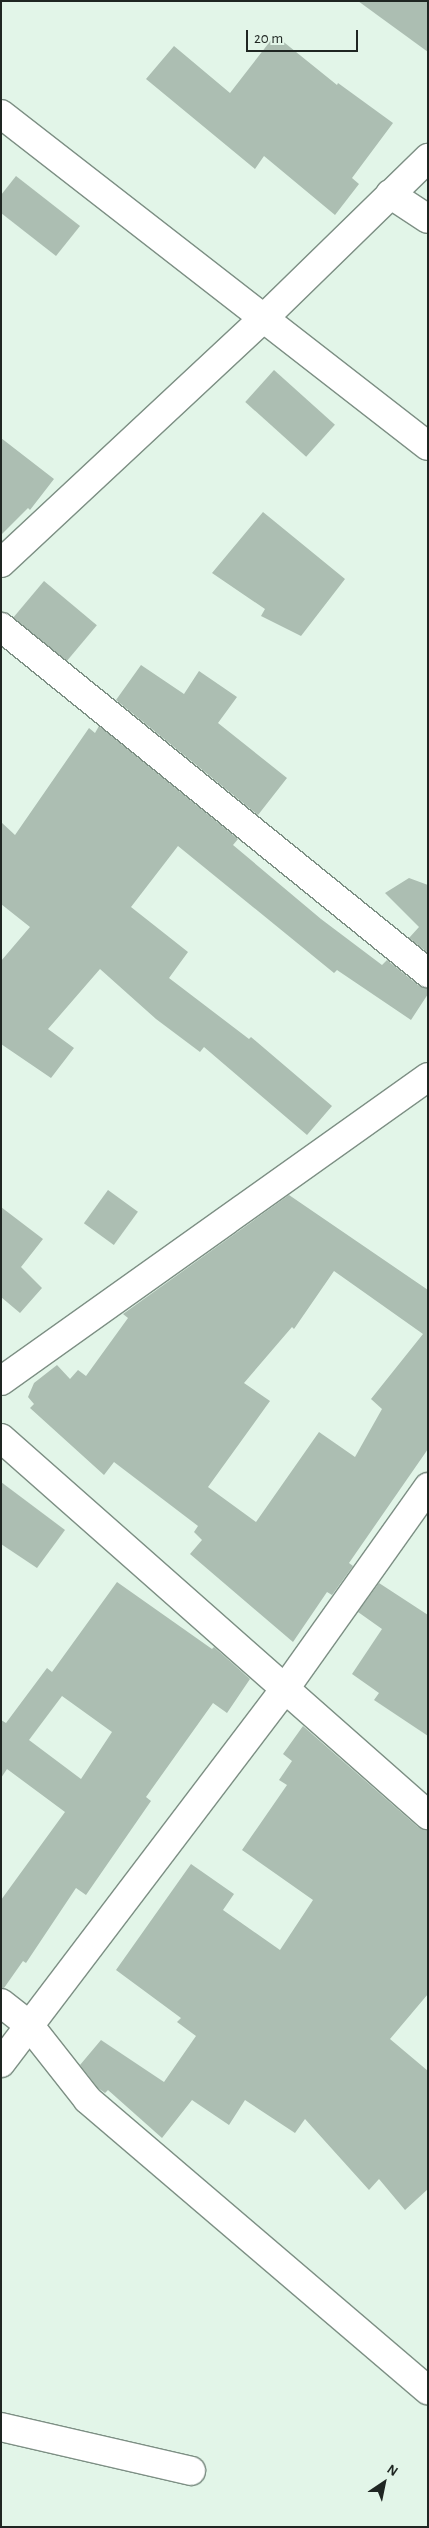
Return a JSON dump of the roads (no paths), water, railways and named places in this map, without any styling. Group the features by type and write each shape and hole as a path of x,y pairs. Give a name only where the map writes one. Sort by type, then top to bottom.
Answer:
{"street":[{"path":"1,114 428,446"},
{"path":"1,563 263,319 428,158"},
{"path":"390,194 428,219"},
{"path":"1,627 428,973"},
{"path":"1,1381 428,1078"},
{"path":"1,1438 284,1690 428,1815"},
{"path":"1,2063 284,1690 428,1487"},
{"path":"1,2003 29,2025 88,2100 428,2390"},
{"path":"1,2427 191,2472"}]}
